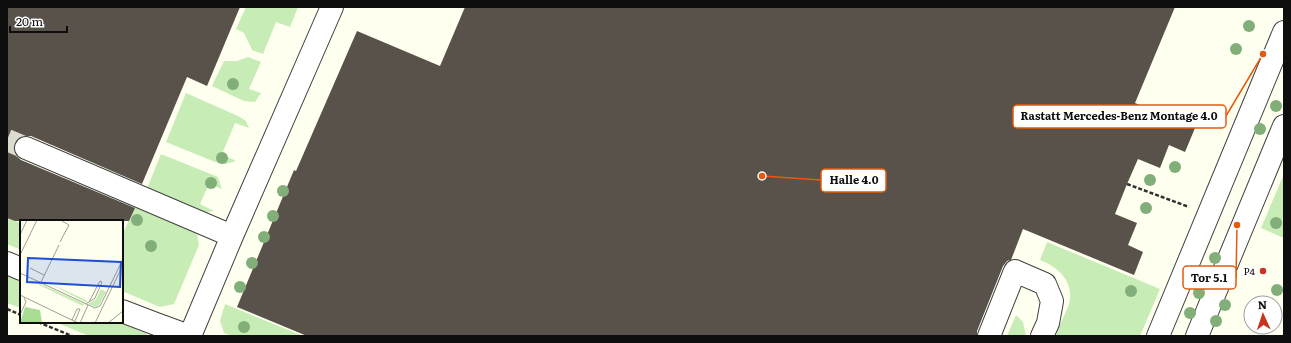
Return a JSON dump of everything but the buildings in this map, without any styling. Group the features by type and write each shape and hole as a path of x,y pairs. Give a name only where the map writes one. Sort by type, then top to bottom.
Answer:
{"lane":[{"path":"123,310 190,336 332,7"},
{"path":"1158,336 1284,32"},
{"path":"1197,336 1284,126"},
{"path":"26,148 232,236"},
{"path":"7,263 20,269"},
{"path":"989,336 1015,271 1046,284 1052,301 1048,323 1042,336"}],"path":[{"path":"1127,184 1209,214"},
{"path":"7,309 20,315"},
{"path":"40,323 72,336"}],"green space":[{"path":"246,7 298,7 290,27 276,22 263,54 252,50 244,33 236,29"},
{"path":"248,57 261,62 249,89 261,93 255,102 244,101 212,86 224,61 237,61"},
{"path":"186,93 246,121 249,128 235,123 222,154 236,161 226,164 215,162 166,142"},
{"path":"161,154 218,177 222,189 209,184 200,204 214,211 199,214 146,191"},
{"path":"1284,174 1284,238 1261,228"},
{"path":"137,202 189,228 197,234 199,245 174,304 160,307 123,291 123,233"},
{"path":"7,218 20,223 20,250 7,244"},
{"path":"1047,242 1160,289 1140,336 1056,336 1069,304 1070,289 1059,271 1040,260"},
{"path":"7,275 20,281 20,308 7,303"},
{"path":"225,304 303,336 232,336 224,333 220,321"},
{"path":"1016,315 1023,322 1026,336 1007,336"},
{"path":"57,323 120,323 147,334 147,336 89,336"}],"tunnel":[{"path":"7,140 26,148"}],"place":[{"name":"Rastatt Mercedes-Benz Montage 4.0","path":"1263,54"},
{"name":"Halle 4.0","path":"762,176"},
{"name":"Tor 5.1","path":"1237,225"},
{"name":"P4","path":"1263,271"}]}
